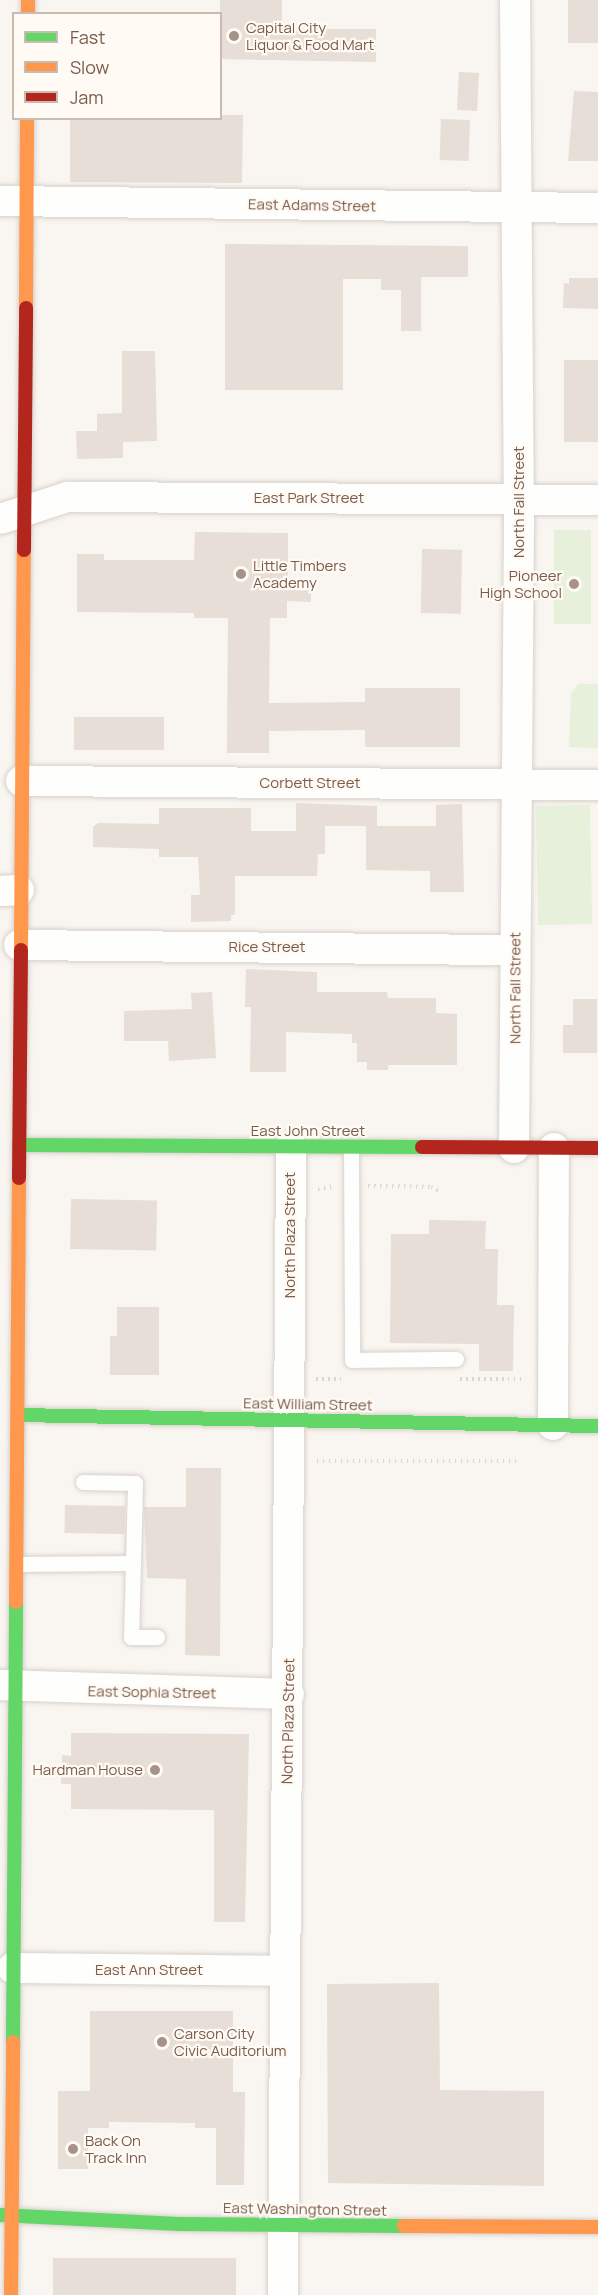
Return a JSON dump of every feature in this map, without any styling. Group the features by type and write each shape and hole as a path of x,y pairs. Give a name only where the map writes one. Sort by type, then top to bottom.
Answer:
{"main road":[{"path":"12,2295 6,2216 12,1968 6,1937 8,1687 16,1564 9,1415 9,1145 19,945 10,890 21,781 11,515 13,201 27,120"},
{"name":"East John Street","path":"9,1145 598,1148"},
{"name":"East William Street","path":"9,1415 598,1426"},
{"name":"East Washington Street","path":"6,2216 283,2225 598,2228"}],"street":[{"name":"North Fall Street","path":"514,1148 519,499 515,0"},
{"name":"East Adams Street","path":"13,201 598,208"},
{"name":"East Park Street","path":"11,515 67,496 598,500"},
{"name":"Corbett Street","path":"21,781 598,785"},
{"name":"Rice Street","path":"19,945 515,950"},
{"name":"North Plaza Street","path":"283,2295 289,1694 291,1147"},
{"path":"553,1425 554,1148"},
{"name":"East Sophia Street","path":"8,1687 289,1694"},
{"name":"East Ann Street","path":"12,1968 285,1971"}],"lane":[{"path":"351,1147 352,1360 456,1359"},
{"path":"83,1482 135,1484 131,1637 157,1637"},
{"path":"16,1564 133,1563"}],"path":[{"path":"312,1193 322,1186 431,1186 441,1192"},
{"path":"317,1461 519,1461"}],"green space":[{"path":"554,530 591,530 591,624 554,624"},
{"path":"578,684 598,684 598,748 569,747 571,694"},
{"path":"590,805 592,924 538,925 536,806"}],"building":[{"path":"220,0 282,0 282,29 376,29 376,62 222,59 222,12 220,12"},
{"path":"568,0 598,0 598,43 568,43"},
{"path":"459,72 479,73 477,111 457,110"},
{"path":"574,91 598,92 598,161 568,161"},
{"path":"222,115 243,115 242,183 70,182 70,120 222,120"},
{"path":"441,119 470,120 469,161 440,160"},
{"path":"225,244 468,246 468,277 421,277 421,331 401,331 401,290 381,290 381,279 343,279 343,390 225,390"},
{"path":"569,278 598,278 598,309 563,308 564,283 569,284"},
{"path":"122,351 155,351 157,441 123,442 123,458 77,459 76,431 97,431 97,414 122,413"},
{"path":"564,360 598,360 598,442 564,442"},
{"path":"195,532 288,533 288,581 311,581 311,602 287,601 287,618 270,618 269,703 365,702 365,688 460,688 460,747 365,747 365,730 269,731 269,753 227,753 228,618 194,618 194,613 77,612 77,554 104,554 104,560 194,560"},
{"path":"422,549 462,550 461,614 421,613"},
{"path":"74,717 164,717 164,750 74,750"},
{"path":"296,803 377,806 377,826 436,826 436,805 462,804 464,892 430,892 430,871 366,870 366,826 325,826 325,854 318,854 317,876 235,876 235,915 231,915 231,921 191,922 191,895 200,895 198,857 159,857 159,849 93,847 93,827 98,823 159,824 159,808 251,808 251,831 296,831"},
{"path":"246,969 317,972 317,992 387,992 388,998 436,998 436,1013 457,1014 457,1065 388,1065 388,1070 367,1070 367,1062 357,1062 357,1043 352,1043 352,1034 286,1032 286,1072 250,1072 251,1007 245,1007"},
{"path":"212,992 216,1058 169,1061 168,1041 124,1041 124,1011 192,1009 191,993"},
{"path":"573,999 597,999 597,1053 563,1053 563,1025 573,1025"},
{"path":"71,1199 157,1201 156,1250 70,1249"},
{"path":"429,1220 486,1221 485,1249 498,1249 497,1305 514,1305 513,1371 479,1371 479,1344 390,1343 391,1234 429,1234"},
{"path":"117,1307 159,1307 159,1375 110,1375 110,1336 117,1336"},
{"path":"186,1468 221,1468 220,1656 185,1655 186,1579 147,1578 144,1507 186,1507"},
{"path":"65,1505 125,1506 125,1534 65,1533"},
{"name":"Hardman House","path":"71,1733 249,1734 245,1922 214,1922 214,1810 71,1809 71,1784 61,1784 62,1755 71,1756"},
{"path":"439,1983 440,2090 544,2091 544,2186 328,2183 327,1984"},
{"path":"90,2011 233,2011 233,2092 245,2092 244,2185 216,2185 216,2128 195,2128 195,2123 109,2122 109,2128 88,2128 88,2169 58,2169 58,2091 90,2091"},
{"path":"53,2258 236,2258 236,2295 53,2295"}],"traffic: fast":[{"path":"19,1145 422,1147"},
{"path":"18,1415 598,1426"},
{"path":"13,2042 16,1602"},
{"path":"0,2215 179,2224 404,2226"}],"traffic: slow":[{"path":"28,0 28,12"},
{"path":"26,308 27,120"},
{"path":"21,950 24,550"},
{"path":"16,1602 19,1178"},
{"path":"11,2295 13,2042"},
{"path":"404,2226 598,2227"}],"traffic: jam":[{"path":"24,550 26,308"},
{"path":"19,1178 21,950"},
{"path":"422,1147 598,1148"}],"place":[{"name":"Capital City Liquor & Food Mart","path":"234,36"},
{"name":"Little Timbers Academy","path":"241,574"},
{"name":"Pioneer High School","path":"574,584"},
{"name":"Hardman House","path":"155,1770"},
{"name":"Carson City Civic Auditorium","path":"162,2042"},
{"name":"Back On Track Inn","path":"73,2149"}]}
